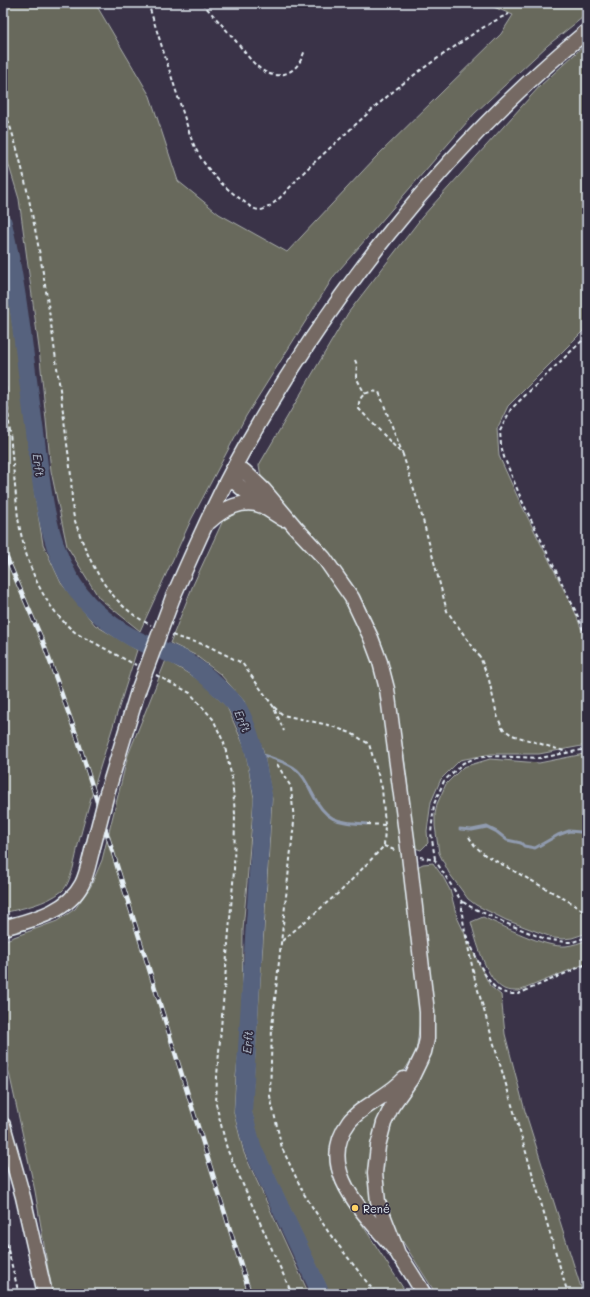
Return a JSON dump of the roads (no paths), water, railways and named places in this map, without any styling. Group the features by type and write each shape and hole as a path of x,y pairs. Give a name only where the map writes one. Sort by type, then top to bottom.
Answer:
{"main road":[{"path":"3,928 47,914 66,903 74,896 81,885 138,691 173,597 232,471 278,392 315,335 353,281 399,222 451,161 540,72 587,31"},
{"path":"232,471 237,484 264,507 295,527"},
{"path":"232,471 244,471 264,490 295,527 324,558 352,598 371,638 380,662 387,689 409,855 427,1012 427,1039 424,1052 411,1079 392,1106 384,1123 375,1166 378,1202 399,1256"},
{"path":"206,525 219,514 236,505 252,503 264,507"},
{"path":"419,1063 400,1083 360,1112 349,1122 340,1137 337,1153 339,1169 346,1188 365,1216 399,1256 424,1294"},
{"path":"3,1125 45,1294"}],"waterway":[{"name":"Erft","path":"3,223 18,301 45,506 54,542 68,576 88,604 114,626 139,641 186,661 210,679 234,702 243,718 251,739 263,795 243,1112 253,1149 321,1294"},
{"path":"254,752 283,762 297,770 306,781 322,810 334,819 367,824"},
{"path":"460,829 472,830 487,827 497,832 507,840 535,848 558,835 569,831 580,832 587,835"}],"railway":[{"path":"3,549 43,642 76,734 250,1294"}],"place":[{"name":"René","path":"355,1208"}]}
